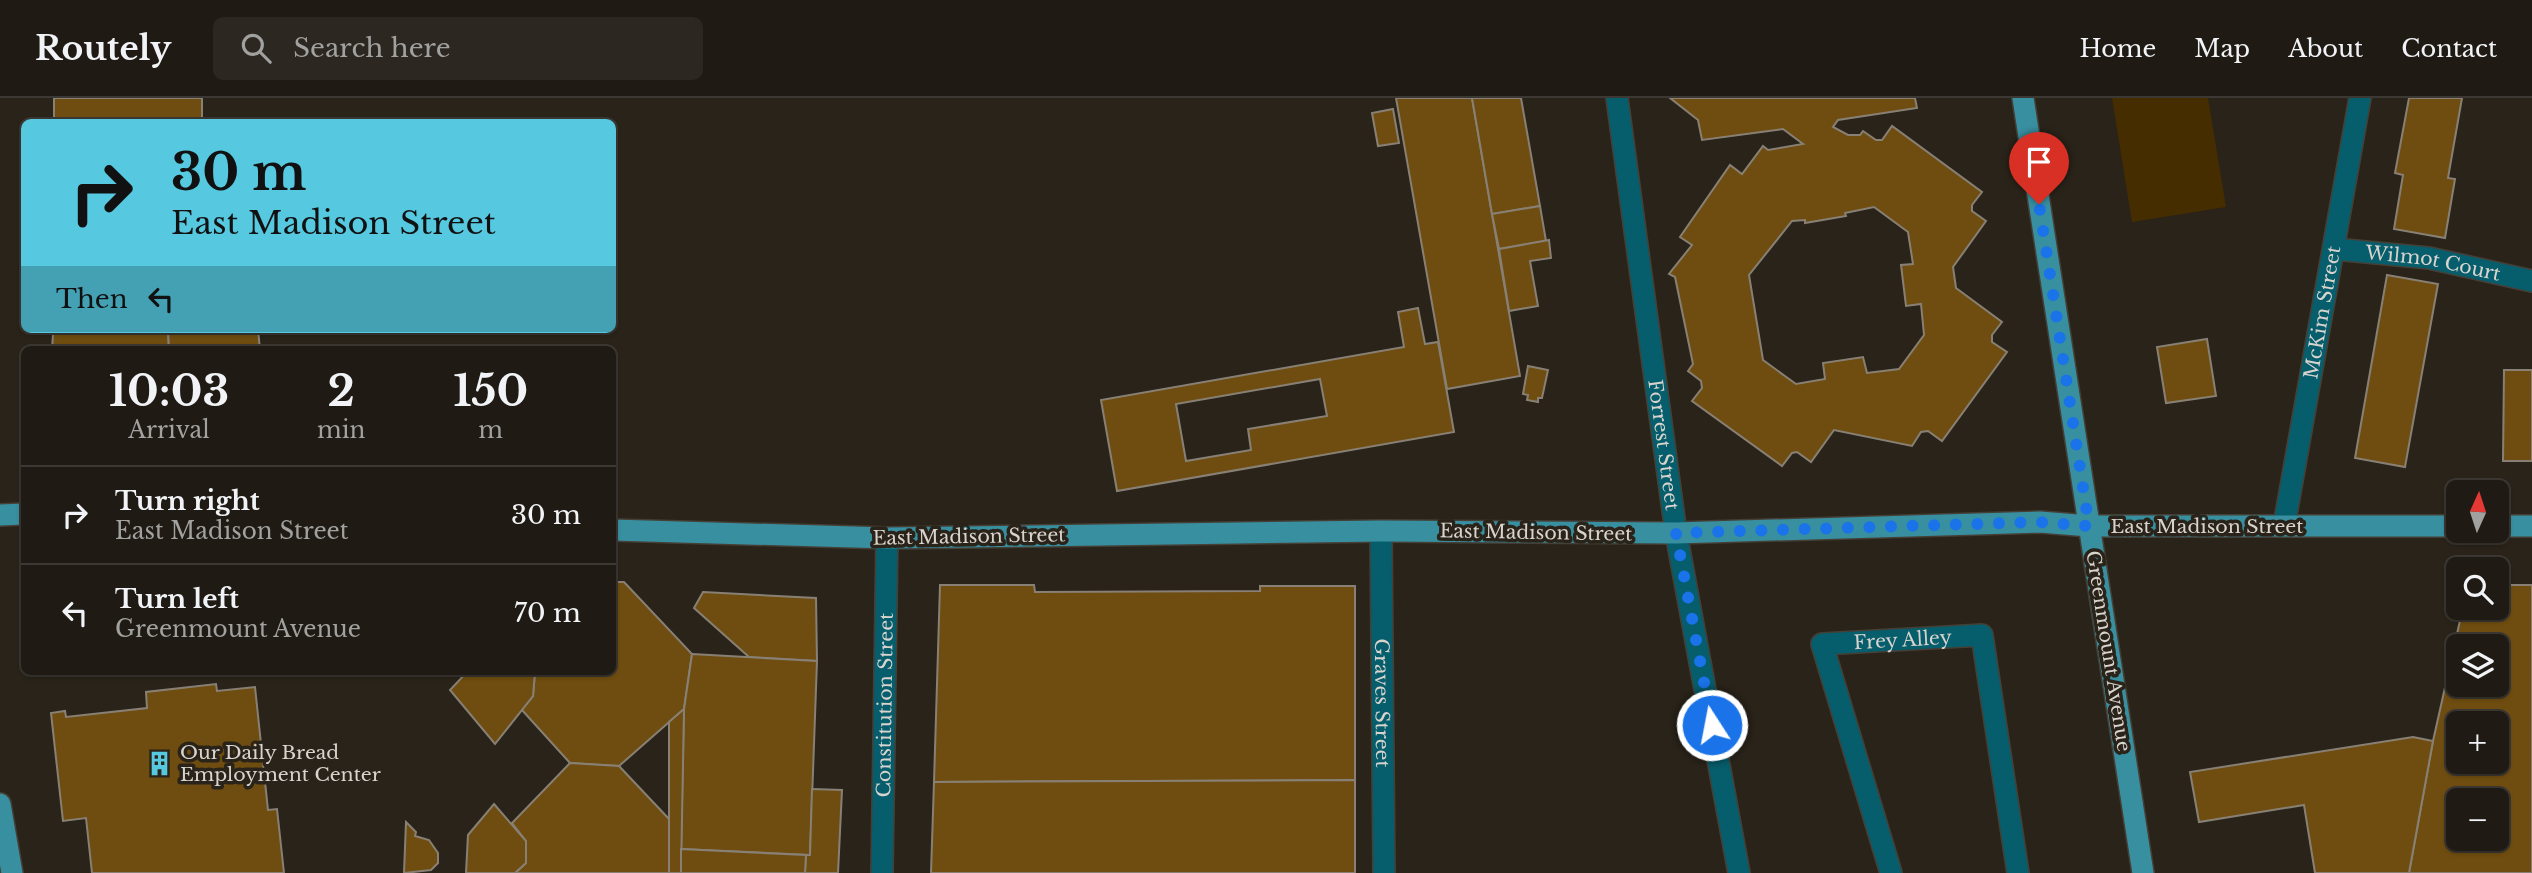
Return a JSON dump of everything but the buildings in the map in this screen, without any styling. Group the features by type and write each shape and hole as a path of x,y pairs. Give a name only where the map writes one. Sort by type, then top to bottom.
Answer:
{"main road":[{"name":"Greenmount Avenue","path":"2023,98 2143,873"},
{"path":"0,514 21,514"},
{"name":"East Madison Street","path":"616,530 887,538 1381,531 1676,533 2040,522 2089,526 2446,526"},
{"path":"2510,526 2532,526"},
{"path":"0,804 12,873"}],"street":[{"name":"Forrest Street","path":"1617,98 1676,533 1739,873"},
{"name":"McKim Street","path":"2284,526 2360,98"},
{"name":"Wilmot Court","path":"2334,250 2429,258 2532,281"},
{"name":"Graves Street","path":"1381,531 1384,873"},
{"name":"Constitution Street","path":"882,873 887,538"},
{"name":"Frey Alley","path":"1891,873 1822,643 1982,635 2018,873"}],"shaded area":[{"path":"2112,98 2208,98 2226,207 2132,222"}],"place":[{"name":"Our Daily Bread Employment Center","path":"160,763"}],"route":[{"path":"1712,725 1676,533 2040,522 2089,526 2039,204"}]}
